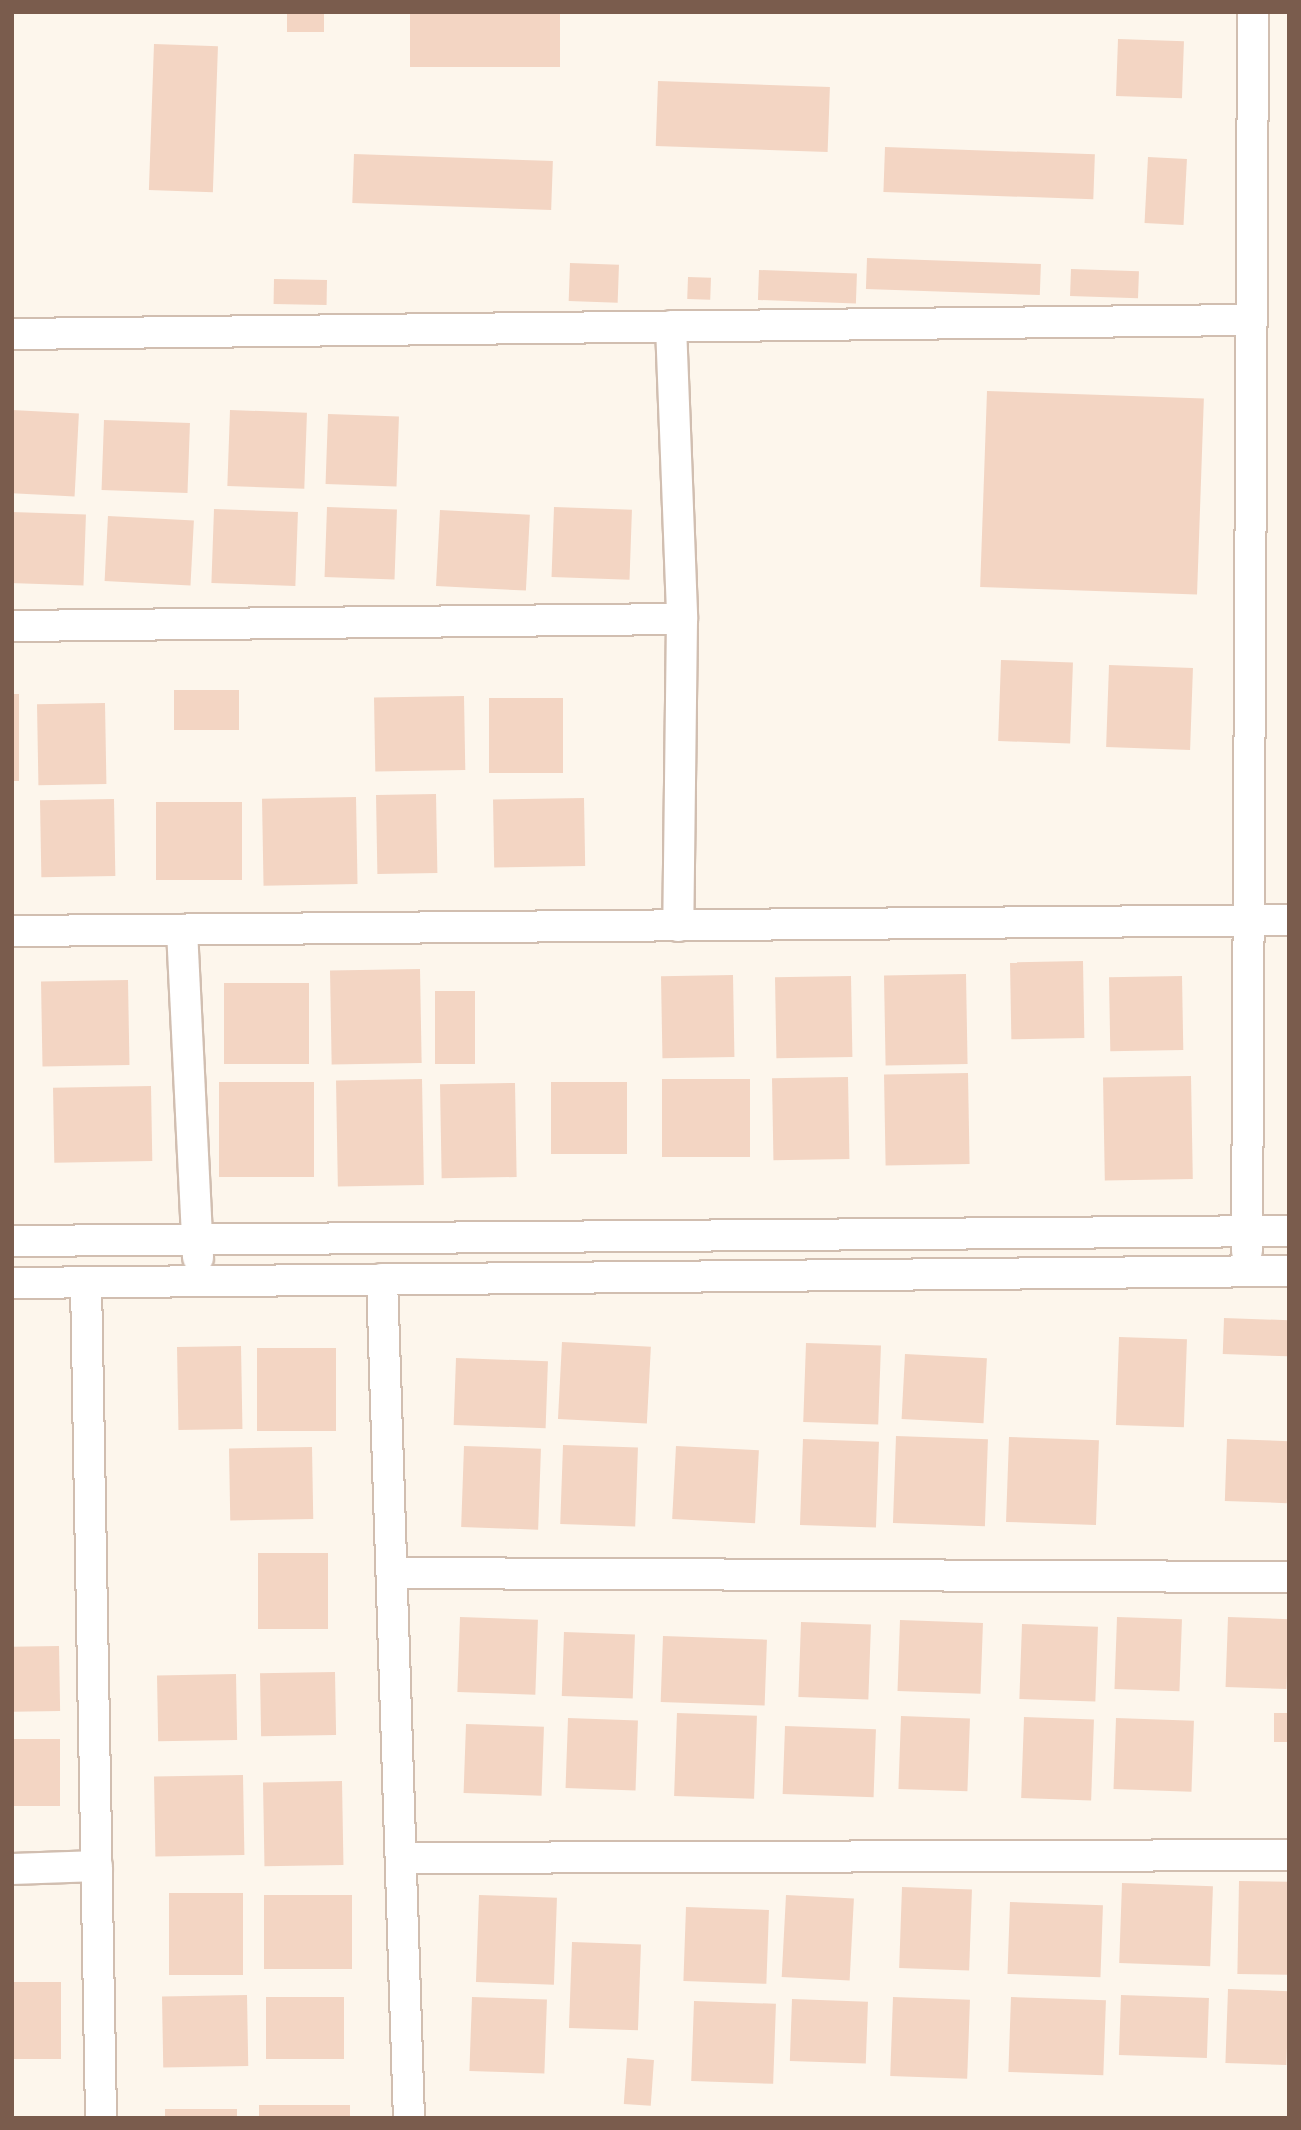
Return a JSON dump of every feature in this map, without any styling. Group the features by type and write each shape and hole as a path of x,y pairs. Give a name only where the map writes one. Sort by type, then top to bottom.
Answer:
{"street":[{"path":"1247,1271 1253,12"},
{"path":"12,334 1251,320"},
{"path":"671,326 682,618 678,926"},
{"path":"12,626 682,618"},
{"path":"12,931 1289,920"},
{"path":"182,930 199,1281"},
{"path":"12,1241 1289,1231"},
{"path":"12,1283 1289,1270"},
{"path":"382,1279 409,2118"},
{"path":"86,1282 101,2118"},
{"path":"393,1573 1289,1577"},
{"path":"401,1858 1289,1855"},
{"path":"12,1869 97,1866"}],"building":[{"path":"287,12 324,12 324,32 287,32"},
{"path":"410,12 560,12 560,67 410,67"},
{"path":"1118,39 1184,41 1182,98 1116,96"},
{"path":"154,44 218,46 213,192 149,190"},
{"path":"658,81 830,87 828,152 656,146"},
{"path":"885,147 1095,154 1093,199 883,192"},
{"path":"354,154 553,161 551,210 352,203"},
{"path":"1148,157 1187,159 1183,225 1145,223"},
{"path":"867,258 1041,264 1040,295 866,289"},
{"path":"570,263 619,265 618,303 569,301"},
{"path":"1071,269 1139,271 1138,298 1070,296"},
{"path":"759,270 857,273 856,303 758,300"},
{"path":"688,277 711,278 710,300 687,299"},
{"path":"274,279 327,280 327,305 274,304"},
{"path":"987,391 1204,399 1197,594 980,587"},
{"path":"12,410 79,414 75,496 12,493"},
{"path":"230,410 307,413 304,489 227,486"},
{"path":"328,414 399,416 397,486 326,484"},
{"path":"104,420 190,423 188,493 102,490"},
{"path":"327,507 397,509 395,579 325,577"},
{"path":"554,507 632,510 630,580 552,577"},
{"path":"214,509 298,512 295,586 211,583"},
{"path":"440,510 530,515 526,591 436,586"},
{"path":"12,512 86,515 83,586 12,583"},
{"path":"108,516 194,521 190,585 105,581"},
{"path":"1001,660 1073,663 1070,743 998,741"},
{"path":"1109,665 1193,668 1190,750 1106,747"},
{"path":"174,690 239,690 239,730 174,730"},
{"path":"12,694 19,694 19,781 12,781"},
{"path":"464,696 465,770 375,772 374,698"},
{"path":"489,698 563,698 563,773 489,773"},
{"path":"105,703 106,784 38,785 37,704"},
{"path":"436,794 437,873 377,874 376,795"},
{"path":"356,797 358,884 264,886 262,799"},
{"path":"584,798 585,866 494,868 493,800"},
{"path":"114,799 115,876 41,877 40,800"},
{"path":"156,802 242,802 242,880 156,880"},
{"path":"1083,961 1084,1038 1011,1039 1010,962"},
{"path":"420,969 422,1063 332,1065 330,971"},
{"path":"966,974 968,1064 886,1065 884,975"},
{"path":"733,975 734,1057 662,1058 661,976"},
{"path":"851,976 852,1057 776,1058 775,977"},
{"path":"1182,976 1183,1050 1110,1051 1109,977"},
{"path":"128,980 129,1065 42,1067 41,982"},
{"path":"224,983 309,983 309,1064 224,1064"},
{"path":"435,991 475,991 475,1064 435,1064"},
{"path":"968,1073 970,1164 886,1165 884,1074"},
{"path":"1191,1076 1193,1179 1105,1181 1103,1078"},
{"path":"848,1077 849,1159 773,1160 772,1078"},
{"path":"422,1079 424,1185 338,1186 336,1081"},
{"path":"662,1079 750,1079 750,1157 662,1157"},
{"path":"219,1082 314,1082 314,1177 219,1177"},
{"path":"551,1082 627,1082 627,1154 551,1154"},
{"path":"515,1083 517,1177 442,1178 440,1084"},
{"path":"151,1086 152,1161 54,1163 53,1088"},
{"path":"1224,1318 1289,1320 1288,1356 1223,1354"},
{"path":"1119,1337 1187,1339 1184,1427 1116,1425"},
{"path":"562,1342 651,1347 647,1424 558,1419"},
{"path":"806,1343 881,1346 878,1425 803,1422"},
{"path":"241,1346 242,1429 178,1430 177,1347"},
{"path":"257,1348 336,1348 336,1431 257,1431"},
{"path":"905,1354 987,1358 983,1423 902,1419"},
{"path":"456,1358 548,1361 546,1428 454,1425"},
{"path":"896,1436 988,1439 985,1526 893,1523"},
{"path":"1009,1437 1099,1440 1096,1525 1006,1522"},
{"path":"803,1439 879,1442 876,1528 800,1525"},
{"path":"1227,1439 1289,1441 1287,1503 1225,1501"},
{"path":"563,1445 638,1448 635,1527 560,1524"},
{"path":"464,1446 541,1449 538,1530 461,1527"},
{"path":"676,1446 759,1450 755,1523 672,1519"},
{"path":"312,1447 313,1519 230,1520 229,1448"},
{"path":"258,1553 328,1553 328,1629 258,1629"},
{"path":"460,1617 538,1620 535,1695 457,1692"},
{"path":"1117,1617 1182,1619 1179,1691 1114,1689"},
{"path":"1228,1617 1289,1619 1287,1689 1226,1687"},
{"path":"900,1620 983,1623 980,1694 898,1691"},
{"path":"801,1622 871,1624 868,1699 798,1697"},
{"path":"1022,1624 1098,1627 1095,1702 1019,1699"},
{"path":"564,1632 635,1634 633,1698 562,1696"},
{"path":"663,1636 767,1640 765,1706 661,1702"},
{"path":"59,1646 60,1711 13,1712 12,1647"},
{"path":"335,1672 336,1735 261,1736 260,1673"},
{"path":"236,1674 237,1740 158,1741 157,1675"},
{"path":"677,1713 757,1716 754,1799 674,1796"},
{"path":"1274,1713 1289,1713 1289,1742 1274,1742"},
{"path":"901,1716 970,1718 967,1791 898,1789"},
{"path":"1024,1717 1094,1719 1091,1800 1021,1798"},
{"path":"568,1718 638,1720 636,1790 566,1788"},
{"path":"1116,1718 1194,1721 1191,1792 1114,1789"},
{"path":"466,1724 544,1727 542,1796 464,1793"},
{"path":"785,1726 876,1729 874,1797 783,1794"},
{"path":"12,1739 60,1739 60,1806 12,1806"},
{"path":"243,1775 244,1855 155,1857 154,1777"},
{"path":"342,1781 343,1865 264,1866 263,1782"},
{"path":"1239,1881 1289,1882 1287,1975 1237,1974"},
{"path":"1122,1883 1213,1886 1210,1966 1119,1963"},
{"path":"902,1887 972,1889 969,1970 899,1968"},
{"path":"169,1893 243,1893 243,1975 169,1975"},
{"path":"264,1895 352,1895 352,1969 264,1969"},
{"path":"479,1895 557,1898 554,1985 476,1982"},
{"path":"786,1895 854,1899 850,1980 782,1977"},
{"path":"1010,1902 1103,1905 1100,1977 1007,1974"},
{"path":"686,1907 769,1910 766,1984 683,1981"},
{"path":"572,1942 641,1944 638,2030 569,2028"},
{"path":"12,1982 61,1982 61,2059 12,2059"},
{"path":"1228,1989 1289,1991 1286,2065 1225,2063"},
{"path":"247,1995 248,2066 163,2067 162,1996"},
{"path":"1121,1995 1209,1998 1207,2058 1119,2055"},
{"path":"266,1997 344,1997 344,2059 266,2059"},
{"path":"472,1997 547,2000 544,2074 469,2071"},
{"path":"893,1997 970,2000 967,2079 890,2076"},
{"path":"1011,1997 1106,2000 1103,2075 1008,2072"},
{"path":"792,1999 868,2002 866,2064 790,2061"},
{"path":"694,2001 776,2004 773,2084 691,2081"},
{"path":"627,2058 654,2060 651,2106 624,2104"},
{"path":"259,2105 350,2105 350,2118 259,2118"},
{"path":"165,2109 237,2109 237,2118 165,2118"}]}
